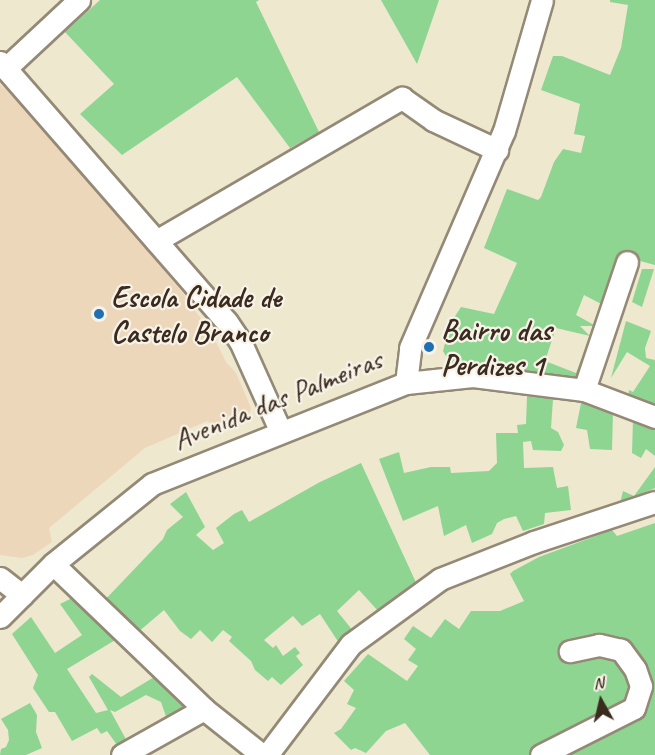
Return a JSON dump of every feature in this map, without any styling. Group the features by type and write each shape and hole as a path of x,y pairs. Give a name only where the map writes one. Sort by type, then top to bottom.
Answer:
{"street":[{"path":"79,0 3,65 240,341 280,430"},
{"name":"Avenida das Palmeiras","path":"0,617 53,564 152,484 280,430 406,382 410,348 497,150 542,0"},
{"path":"156,241 402,99 433,120 497,150"},
{"path":"584,390 627,262"},
{"path":"406,382 473,376 584,390 655,417"},
{"path":"267,755 351,645 440,579 534,542 655,502"},
{"path":"53,564 204,709 262,755"},
{"path":"0,578 22,595"},
{"path":"541,755 634,708 641,686 636,669 621,650 599,645 570,651"},
{"path":"122,755 204,709"}],"shaded area":[{"name":"Escola Cidade de Castelo Branco","path":"0,84 39,123 182,292 213,336 226,362 236,373 251,408 248,420 220,431 207,421 145,448 49,528 52,542 33,555 22,558 0,555"}],"green space":[{"path":"100,0 259,0 256,2 319,132 290,148 237,77 122,155 80,114 114,84 65,32"},
{"path":"381,0 439,0 417,64"},
{"path":"610,0 655,0 655,265 621,256 605,306 584,295 576,315 596,326 580,326 590,336 596,336 585,376 574,380 454,370 443,351 450,324 461,307 494,314 517,263 484,248 507,189 538,200 554,162 563,149 581,153 585,136 574,134 580,104 541,90 553,56 562,56 610,75 621,48 628,5 610,2","holes":["556,328 590,336 576,373 545,361"]},
{"path":"642,269 654,269 642,307 632,302"},
{"path":"626,321 651,331 645,348 646,358 655,360 655,409 628,397 629,390 633,392 650,366 627,352 611,378"},
{"path":"527,396 553,399 551,428 558,432 564,445 561,451 533,450 531,441 523,442 524,468 553,467 557,488 568,486 571,510 545,513 544,524 523,531 516,516 504,519 497,523 492,534 472,543 466,525 444,536 438,506 403,521 379,459 399,452 404,473 431,467 450,467 451,473 489,471 497,463 496,433 518,433 517,425 526,424"},
{"path":"581,403 613,412 612,450 590,449 587,430 576,428"},
{"path":"633,420 655,430 655,456 646,449 641,458 632,453"},
{"path":"361,463 419,589 379,612 359,590 337,611 354,632 341,646 320,614 302,626 293,616 264,640 273,648 276,645 283,656 295,647 300,653 296,656 303,665 281,685 272,677 268,681 255,670 251,661 229,641 232,637 223,630 212,642 200,630 191,639 180,631 164,610 137,633 102,603 163,539 167,530 183,517 170,504 186,492 205,527 196,535 213,550 224,543 216,528 234,514 242,510 249,522 320,482"},
{"path":"655,467 655,488 620,503 623,491 634,496"},
{"path":"655,523 655,755 430,755 405,723 386,731 366,753 355,748 351,750 334,733 341,729 356,708 347,704 354,690 344,681 368,654 407,681 418,666 408,660 416,649 404,639 413,626 431,638 445,619 459,629 471,611 500,611 524,601 510,574 513,571 539,557 612,530 617,536"},
{"path":"72,598 117,639 67,669 96,713 108,710 89,677 92,674 121,697 156,676 177,700 189,705 170,728 161,702 146,695 115,712 110,710 128,743 120,749 107,731 101,734 97,728 72,741 55,712 49,712 33,688 38,675 12,634 31,617 55,653 82,635 60,604"},
{"path":"30,703 37,715 36,732 42,748 26,755 0,755 1,749 6,747 9,740 8,730 1,719"}],"place":[{"name":"Escola Cidade de Castelo Branco","path":"99,314"},
{"name":"Bairro das Perdizes 1","path":"429,347"}]}
